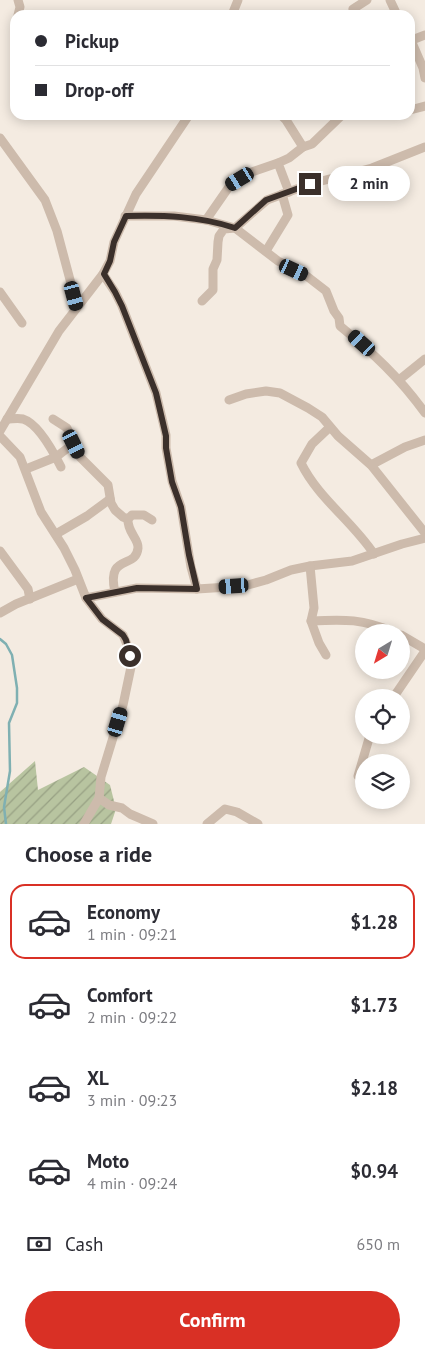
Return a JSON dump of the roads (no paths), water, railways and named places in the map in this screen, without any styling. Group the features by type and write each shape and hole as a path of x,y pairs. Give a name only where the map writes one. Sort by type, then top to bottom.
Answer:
{"street":[{"path":"354,10 367,0"},
{"path":"415,48 424,68 425,78"},
{"path":"0,431 59,331 104,274 110,261 114,242 141,187 186,120"},
{"path":"286,120 303,147"},
{"path":"206,220 231,184 249,173 278,163 303,147 312,144 337,120"},
{"path":"0,138 45,200 57,231 77,306"},
{"path":"202,301 213,290 213,269 217,260 219,236 224,229 235,228 266,200 338,175 372,168 425,147"},
{"path":"266,251 288,215 286,193 278,163"},
{"path":"126,216 174,216 206,220 235,228 278,260 314,280 326,291 339,318 340,327 376,356 399,380 425,414"},
{"path":"104,274 122,306 156,393 166,436 166,448 172,482 181,507 197,589"},
{"path":"0,292 22,323"},
{"path":"399,380 425,359"},
{"path":"229,400 246,394 280,393 322,417 338,436 371,465 425,533"},
{"path":"7,419 24,419 29,422 47,441 61,466"},
{"path":"53,419 67,428 84,463 108,485 111,504 119,514 128,519"},
{"path":"330,427 312,444 301,463 318,487 355,528 374,554"},
{"path":"0,436 20,457 41,512 56,534 86,598 102,619 123,635 130,656 131,667 128,684 101,777 99,798 84,824"},
{"path":"371,465 388,455 425,440"},
{"path":"26,469 56,457 74,444"},
{"path":"56,534 87,516 110,499"},
{"path":"115,592 112,574 115,568 133,558 138,551 138,545 127,526 128,519 132,515 144,515 152,520"},
{"path":"86,598 137,588 197,589 244,586 291,570 352,561 425,538"},
{"path":"0,551 28,589 30,598"},
{"path":"310,566 314,608 311,621 326,656"},
{"path":"0,613 16,604 78,579"},
{"path":"311,621 337,619 362,621 371,624"},
{"path":"399,689 425,650 410,641"},
{"path":"99,798 109,805 122,808 153,824"},
{"path":"208,824 226,809 237,812 258,824"}],"waterway":[{"path":"0,639 6,644 12,655 17,688 17,703 9,723 10,771 4,807 6,824"}]}
